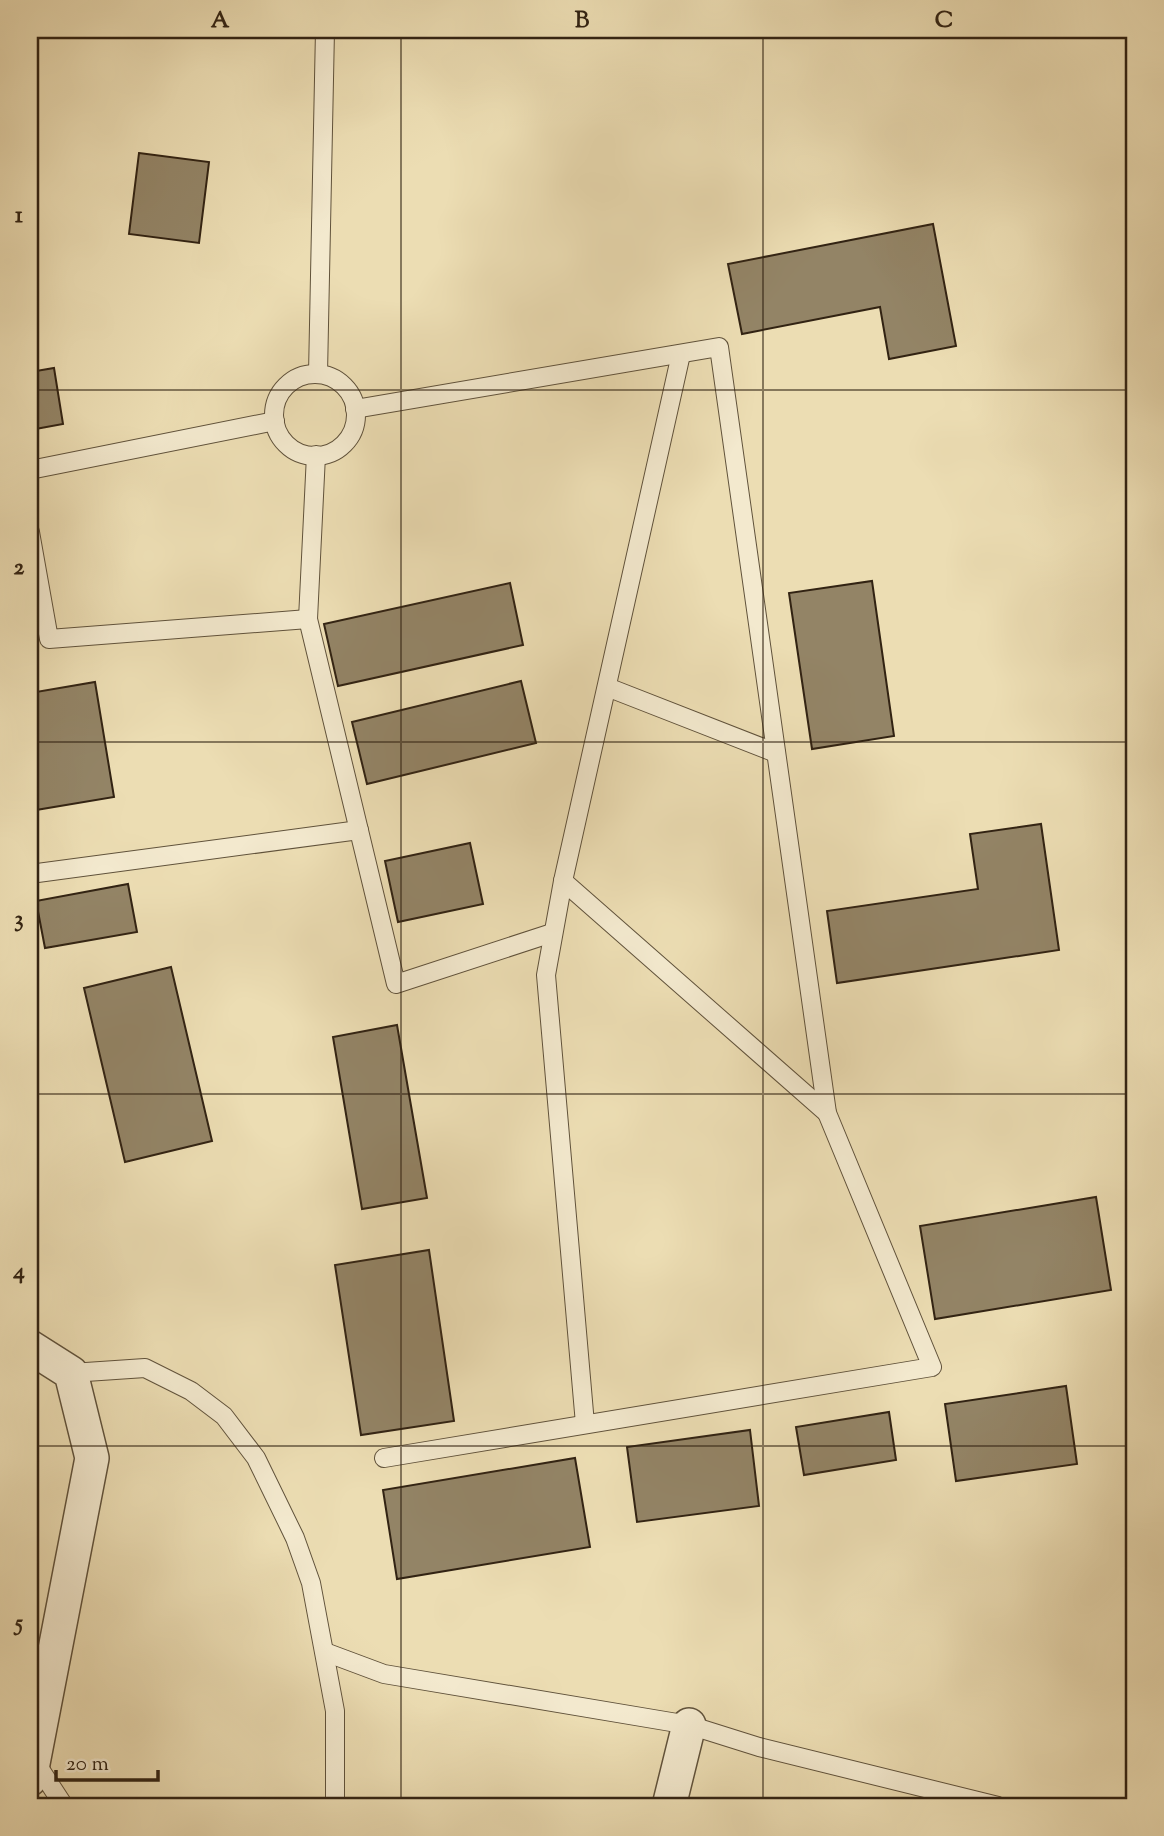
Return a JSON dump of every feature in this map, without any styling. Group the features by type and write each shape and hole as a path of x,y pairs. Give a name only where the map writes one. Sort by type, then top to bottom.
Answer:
{"street":[{"path":"30,1347 71,1373 92,1458 32,1769"},
{"path":"669,1806 689,1725"}],"lane":[{"path":"318,374 325,30"},
{"path":"355,409 719,347 827,1113 932,1367 384,1458"},
{"path":"585,1424 546,975 563,881 681,354"},
{"path":"318,374 336,379 347,388 355,409 354,429 346,441 335,451 316,455 294,450 283,441 275,421 276,400 284,388 295,379 318,374"},
{"path":"30,470 275,421"},
{"path":"316,455 308,619 396,984 552,933"},
{"path":"30,531 49,639 308,619"},
{"path":"607,687 776,753"},
{"path":"30,874 359,830"},
{"path":"563,881 827,1113"},
{"path":"71,1373 145,1368 191,1391 224,1416 256,1458 295,1538 310,1583 335,1711 335,1806"},
{"path":"325,1651 384,1674 689,1725 759,1746 998,1806"},
{"path":"32,1769 64,1806"}],"building":[{"path":"139,153 209,162 199,243 129,234"},
{"path":"933,224 956,346 889,359 880,307 742,334 728,264"},
{"path":"54,368 63,424 30,430 30,372"},
{"path":"872,581 894,736 812,749 789,593"},
{"path":"510,583 523,645 338,686 324,624"},
{"path":"521,681 536,743 367,784 352,722"},
{"path":"95,682 114,797 30,811 30,693"},
{"path":"1041,824 1059,950 837,983 827,911 978,889 970,834"},
{"path":"470,843 483,904 398,922 385,861"},
{"path":"128,884 137,932 45,948 36,901"},
{"path":"171,967 212,1141 125,1162 84,988"},
{"path":"397,1025 427,1198 362,1209 333,1037"},
{"path":"1096,1197 1111,1290 935,1319 920,1226"},
{"path":"429,1250 454,1421 361,1435 335,1265"},
{"path":"1066,1386 1077,1464 956,1481 945,1404"},
{"path":"889,1412 896,1460 804,1475 796,1427"},
{"path":"750,1430 759,1506 637,1522 627,1447"},
{"path":"575,1458 590,1547 397,1579 383,1490"}]}
